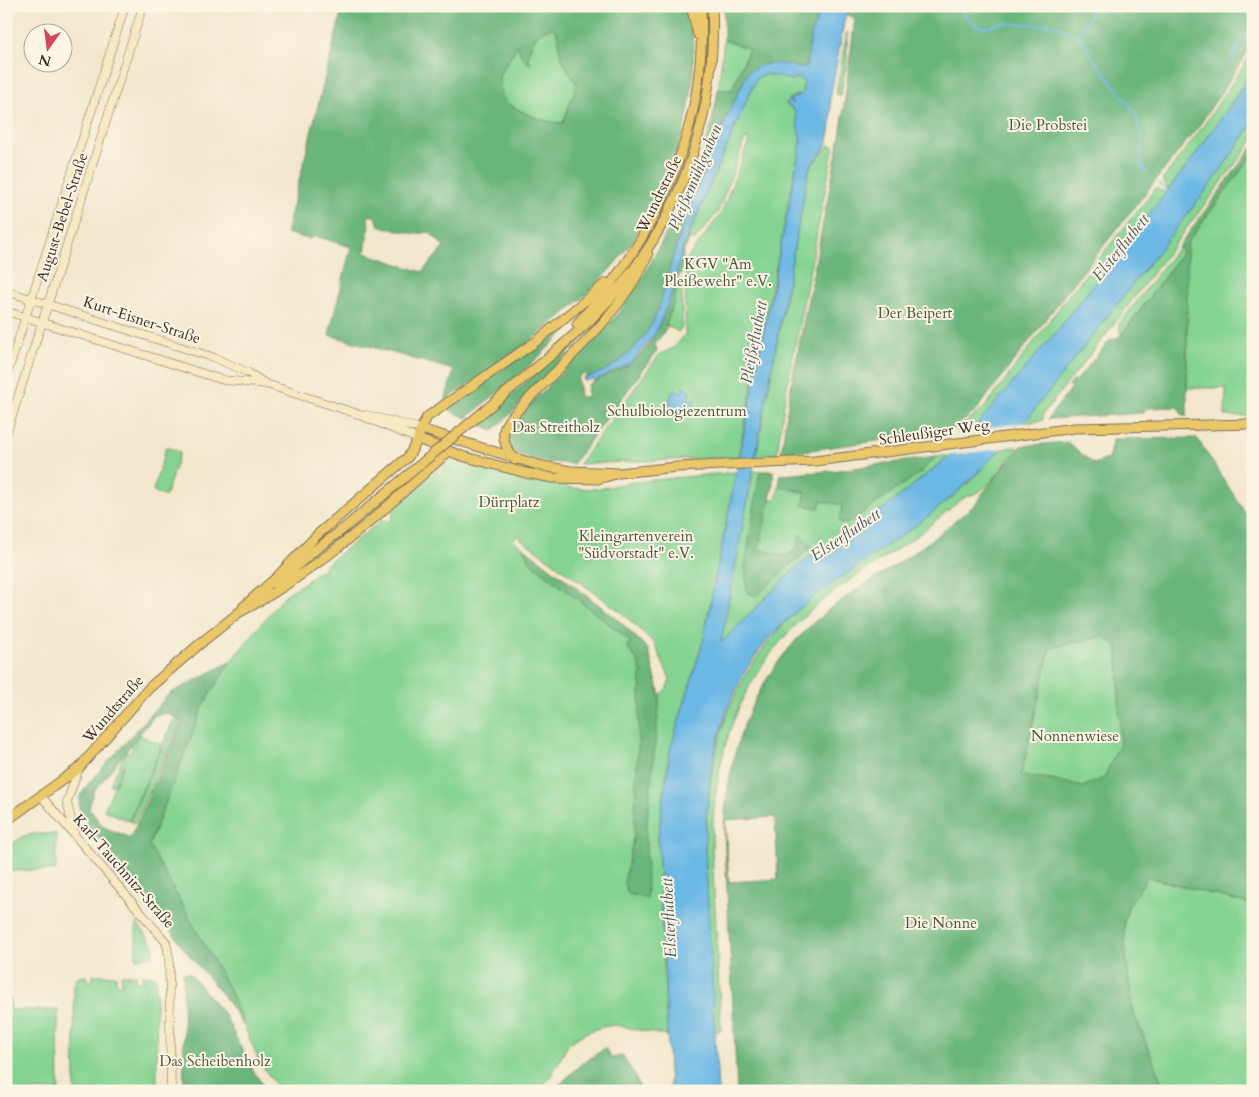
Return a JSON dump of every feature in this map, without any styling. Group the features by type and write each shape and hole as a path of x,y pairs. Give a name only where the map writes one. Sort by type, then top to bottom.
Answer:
{"main road":[{"name":"August-Bebel-Straße","path":"6,378 125,6"},
{"name":"August-Bebel-Straße","path":"6,435 143,6"},
{"path":"691,6 701,52"},
{"name":"Wundtstraße","path":"549,355 586,314 623,268 651,224 674,175 691,124 701,52 701,6"},
{"name":"Wundtstraße","path":"238,613 276,578 343,528 489,407 591,319 610,298 638,262 661,227 686,177 704,120 712,65 712,6"},
{"path":"515,460 503,438 505,426 609,317 643,267 661,227"},
{"path":"276,578 308,543 408,457 427,417 538,340 623,268"},
{"name":"Kurt-Eisner-Straße","path":"6,291 215,358 244,370 266,384"},
{"name":"Kurt-Eisner-Straße","path":"6,311 223,380 266,384 354,413 418,439"},
{"name":"Kurt-Eisner-Straße","path":"354,413 386,418 421,429"},
{"name":"Schleußiger Weg","path":"421,429 515,460 570,471 619,473 719,465 815,461 1103,426 1253,424"},
{"name":"Schleußiger Weg","path":"418,439 502,468 549,477 598,478 619,473"},
{"path":"238,613 264,599 314,566 381,512 450,451"},
{"name":"Wundtstraße","path":"6,820 79,768 148,688 238,613 266,593 311,553"},
{"path":"76,836 67,802 79,768"},
{"name":"Karl-Tauchnitz-Straße","path":"41,796 166,942 169,956 171,1091"}],"green space":[{"path":"343,6 686,6 692,34 694,64 689,108 670,172 650,215 624,252 595,286 562,316 445,401 454,370 329,335 351,247 315,236 309,239 286,233","holes":["553,28 558,36 563,60 577,84 563,123 549,122 515,108 504,99 500,87 499,75 518,45 520,54 530,65 531,62 528,58 535,38 543,31","368,215 376,217 379,226 416,234 429,232 444,247 422,272 365,253 369,227"]},
{"name":"Das Streitholz","path":"724,6 822,6 811,35 806,67 801,68 768,63 748,72 718,137 692,203 673,257 658,311 648,330 622,360 596,375 587,377 584,374 578,377 580,397 587,397 588,385 632,362 644,350 661,322 667,307 684,244 688,237 690,238 683,253 682,274 679,274 675,299 666,324 668,326 655,344 657,351 573,464 536,461 512,452 508,439 510,425 616,316 630,297 679,208 703,151 718,90 732,90 749,49 724,40"},
{"path":"847,6 1253,6 1253,44 1199,126 1062,298 976,411 950,431 781,454 789,397 841,131 855,18 845,14"},
{"path":"553,28 558,36 563,60 577,84 563,123 549,122 515,108 504,99 500,87 499,75 518,45 528,58 535,38 543,31"},
{"path":"847,32 847,61 840,97 836,93"},
{"path":"724,40 749,48 732,90 718,90"},
{"path":"1253,51 1253,72 1194,157 1168,190 1162,180 1202,128"},
{"name":"Schulbiologiezentrum","path":"765,74 792,80 793,78 802,79 804,82 802,93 790,98 786,104 795,111 801,142 738,457 579,464 659,355 673,348 685,335 686,260 721,214 749,140 745,139 718,212 694,241 688,237 756,79"},
{"path":"1253,123 1253,140 1105,336 1043,414 1043,420 1024,423 1214,180"},
{"path":"829,145 834,146 785,397 777,454 756,456 808,173 811,166"},
{"path":"1253,146 1253,154 1187,243 1187,416 1183,416 1178,407 1145,408 1144,413 1048,419 1071,388 1069,386 1074,380 1076,381 1109,341 1121,336 1182,253 1179,246"},
{"path":"1253,154 1253,416 1225,416 1226,388 1187,388 1187,243"},
{"path":"1156,188 1166,193 1057,331 974,430 956,431 985,407 1065,300"},
{"path":"1179,246 1182,253 1121,336 1119,324"},
{"name":"KGV \"Am Pleißewehr\" e.V.","path":"677,286 682,287 682,327 678,332 666,324"},
{"path":"613,299 617,302 508,417 493,430 478,424 585,330"},
{"path":"574,315 578,319 527,368 467,418 452,412 449,406 543,341"},
{"name":"Die Nonne","path":"1197,438 1253,525 1253,905 1148,877 1129,904 1124,922 1132,1008 1165,1091 737,1091 724,828 727,796 732,765 740,736 751,708 765,682 782,657 802,634 826,612 915,552 977,503 981,495 1021,446 1067,442 1094,464 1108,459 1113,439","holes":["1103,636 1118,647 1120,743 1104,778 1082,787 1051,779 1021,776 1050,648","775,817 778,879 729,882 725,820"]},
{"path":"166,447 180,452 165,497 153,491"},
{"path":"1018,447 984,488 964,498 915,537 836,590 805,616 779,643 758,672 741,703 728,736 714,808 712,848 721,1030 714,1031 705,848 707,807 721,733 733,699 750,668 771,639 798,610 830,583 908,531 944,503 971,480 996,453 1006,448"},
{"path":"950,455 889,505 796,567 720,644 753,471 760,471 757,495 776,500 779,487 853,503 921,472 936,457"},
{"path":"936,457 921,472 847,524 839,522 842,505 821,501 819,509 803,505 806,492 779,487 780,475 831,471"},
{"path":"455,459 526,479 565,484 568,488 597,489 633,482 736,472 703,642 670,750 658,838 667,1036 616,1025 602,1027 585,1033 569,1043 551,1076 538,1091 280,1091 260,1063 239,1015 149,845 204,704 230,662 285,595 307,581 318,571 323,573 324,566 383,519 388,522 392,518 393,510 448,460","holes":["517,536 621,612 654,643 670,679 667,688 660,695 648,649 616,618 513,540"]},
{"path":"760,471 773,471 773,486 759,549 787,556 797,548 800,534 812,546 756,596 747,593 745,567"},
{"path":"523,547 616,618 648,649 660,696 646,833 647,899 628,894 624,883 634,834 641,671 637,660 627,647 630,641 530,562"},
{"name":"Nonnenwiese","path":"1103,636 1118,647 1120,743 1104,778 1082,787 1051,779 1021,776 1050,648"},
{"path":"230,662 204,704 149,845 233,996 243,1025 223,995 184,949 152,902 89,827 79,808 80,796 89,783 169,694","holes":["167,713 182,721 132,835 129,837 103,827 89,808 94,791 155,715"]},
{"path":"174,719 180,721 135,823 130,821"},
{"path":"138,734 162,745 129,821 104,810 124,764 113,786 110,785 126,751 130,753"},
{"path":"56,834 56,870 6,871 6,849 23,836"},
{"path":"1148,877 1253,905 1253,1071 1247,1091 1165,1091 1132,1008 1126,954 1124,922 1129,904"},
{"path":"136,922 154,945 153,956 136,958"},
{"name":"Das Scheibenholz","path":"183,973 189,973 224,1014 252,1069 267,1091 184,1091"},
{"path":"93,975 116,975 117,984 122,984 121,975 136,975 136,981 143,981 143,975 150,975 156,978 157,1091 75,1091 74,985 77,977 87,976 87,981 93,981"},
{"path":"6,997 10,997 11,1010 58,1010 59,1091 6,1091"},
{"path":"605,1048 611,1058 623,1056 635,1076 641,1091 553,1091 581,1064"}],"water":[{"name":"Elsterflutbett","path":"822,6 847,6 830,100 830,130 825,147 808,173 721,643 796,567 889,505 951,455 1057,331 1194,157 1253,72 1253,123 1214,180 1024,423 968,482 938,508 800,608 763,645 748,667 728,709 714,754 706,825 705,848 718,1091 670,1091 658,838 670,750 703,642 801,142 795,111 786,103 788,101 794,104 789,100 802,93 804,82 802,79 793,78 792,80 765,74 756,79 684,244 669,302 655,334 632,362 594,381 593,379 584,381 583,378 602,372 620,361 636,346 648,330 658,311 684,225 718,137 748,72 767,64 806,67 811,35"},
{"path":"683,387 690,393 688,401 694,400 694,405 685,414 673,409 669,404 672,392 682,393"}],"pier":[{"path":"1028,422 1005,448 946,456 971,430"}],"waterway":[{"path":"959,6 964,16 980,27 989,27 1002,23 1050,25 1060,27 1084,41 1090,54 1135,113 1142,140 1141,165 1147,174"},
{"path":"1078,36 1090,16 1091,6"},
{"path":"1230,64 1240,42 1253,32"},
{"path":"1159,184 1169,193"}],"park label":[{"name":"Die Probstei","path":"1048,125"},
{"name":"Der Beipert","path":"915,313"},
{"name":"Dürrplatz","path":"509,502"},
{"name":"Kleingartenverein \"Südvorstadt\" e.V.","path":"636,544"}],"water label":[{"name":"Pleißemühlgraben","path":"694,177"},
{"name":"Pleißeflutbett","path":"753,342"}]}
